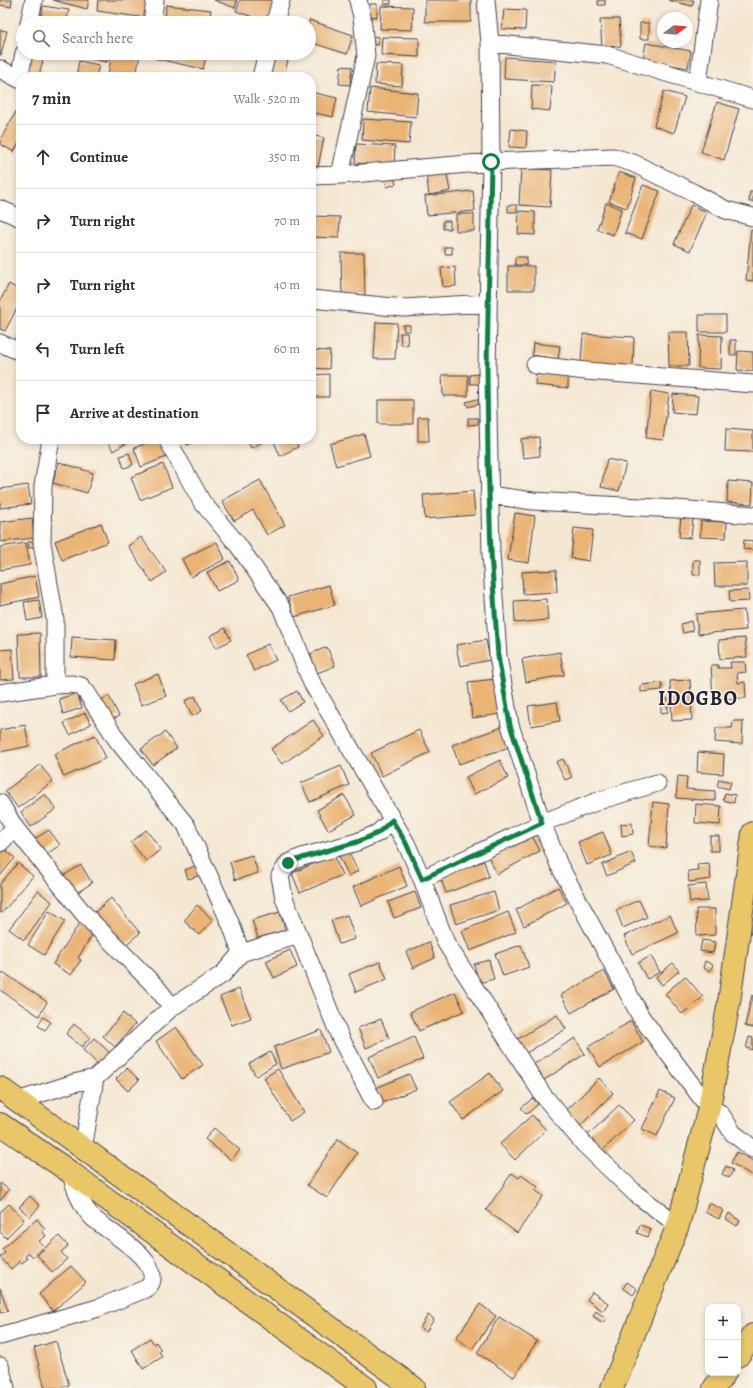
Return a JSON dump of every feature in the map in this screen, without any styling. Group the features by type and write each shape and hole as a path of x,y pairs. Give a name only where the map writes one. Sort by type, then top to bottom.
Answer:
{"main road":[{"path":"612,1388 678,1225 709,1108 729,1002 753,833"},
{"path":"0,1088 414,1388"},
{"path":"0,1124 70,1172 366,1388"},
{"path":"741,1352 753,1335"},
{"path":"714,1388 723,1376"}],"street":[{"path":"31,16 34,0"},
{"path":"153,16 155,0"},
{"path":"277,16 281,0"},
{"path":"340,175 366,56 362,17 358,0"},
{"path":"486,0 490,43 491,162 487,368 489,496 498,656 510,725 542,823 559,865 641,1017 709,1108 720,1113 733,1133 753,1149"},
{"path":"698,82 709,0"},
{"path":"490,43 607,55 753,98"},
{"path":"21,72 23,60"},
{"path":"262,72 265,60"},
{"path":"0,69 16,77"},
{"path":"316,176 491,162 613,157 633,163 726,210 753,217"},
{"path":"0,209 16,216"},
{"path":"316,299 404,308 488,303"},
{"path":"0,343 16,350"},
{"path":"535,365 586,371 753,384"},
{"path":"50,444 43,486 42,543 55,619 55,685"},
{"path":"171,444 202,502 238,545 281,607 312,683 406,843 422,879 446,943 543,1095 584,1144 636,1194 678,1225"},
{"path":"489,496 533,501 753,515"},
{"path":"0,693 55,685 72,684 81,686 117,740 186,825 232,927 241,953"},
{"path":"422,879 542,823 598,801 656,783"},
{"path":"0,803 15,828 84,914 157,988 172,1007"},
{"path":"374,1102 340,1037 284,898 280,876 288,863 357,842 378,833 392,820"},
{"path":"0,843 15,828"},
{"path":"17,1101 96,1078 172,1007 223,974 241,953 299,935"},
{"path":"83,1148 96,1078"},
{"path":"703,1131 720,1130 733,1133"},
{"path":"0,1336 98,1308 145,1289 151,1284 152,1276 148,1263 132,1247 93,1218 80,1201 70,1172"},
{"path":"0,1366 6,1388"}],"building":[{"path":"0,0 12,0 11,7 0,5"},
{"path":"53,0 89,0 87,9"},
{"path":"98,0 149,0 147,16 133,16 97,11"},
{"path":"214,0 237,0 235,8"},
{"path":"240,0 275,0 271,16 250,16 236,11"},
{"path":"384,0 391,0 391,4 384,4"},
{"path":"425,0 471,0 471,22 425,22"},
{"path":"598,0 605,0 605,5 598,5"},
{"path":"668,0 694,0 692,6"},
{"path":"370,4 377,4 377,17 369,16"},
{"path":"166,5 211,10 210,16 165,16"},
{"path":"43,6 69,10 68,16 41,16"},
{"path":"381,6 413,7 412,30 380,29"},
{"path":"504,9 526,10 525,30 502,29"},
{"path":"600,19 619,19 621,46 602,47"},
{"path":"316,22 353,35 347,54 316,44"},
{"path":"640,23 649,23 649,39 640,39"},
{"path":"0,30 7,31 1,55 0,55"},
{"path":"372,36 379,37 378,45 371,44"},
{"path":"382,37 419,38 419,57 381,55"},
{"path":"646,43 657,45 657,48 674,48 691,51 688,68 643,60"},
{"path":"505,57 556,61 554,82 504,79"},
{"path":"29,60 43,60 40,72 26,72"},
{"path":"96,60 107,60 107,62"},
{"path":"111,60 139,60 137,72 109,72"},
{"path":"162,60 205,60 203,69"},
{"path":"270,60 288,60 285,72 267,72"},
{"path":"79,61 99,65 97,72 77,72"},
{"path":"376,64 403,65 402,86 375,84"},
{"path":"341,66 352,67 350,85 339,84"},
{"path":"532,85 552,86 550,111 531,109"},
{"path":"370,88 418,93 416,117 368,112"},
{"path":"664,91 685,97 674,133 654,126"},
{"path":"316,93 337,98 333,117 316,113"},
{"path":"717,102 739,109 724,160 701,152"},
{"path":"16,112 16,148 14,152 0,144 0,140"},
{"path":"363,119 411,122 409,144 362,140"},
{"path":"511,129 527,131 526,148 509,147"},
{"path":"316,136 324,138 318,167 316,166"},
{"path":"356,144 395,146 394,165 355,163"},
{"path":"521,168 552,170 550,207 519,205"},
{"path":"446,170 450,191 429,195 426,173"},
{"path":"619,172 636,178 627,208 609,202"},
{"path":"393,175 396,184 387,187 384,178"},
{"path":"643,185 660,191 642,239 625,233"},
{"path":"473,191 475,211 427,215 425,196"},
{"path":"750,192 753,192 753,202 749,202"},
{"path":"606,203 622,209 613,235 597,229"},
{"path":"508,205 517,205 517,212 508,212"},
{"path":"691,205 707,212 690,251 674,244"},
{"path":"519,211 535,212 535,235 518,234"},
{"path":"456,214 474,214 474,231 456,231"},
{"path":"316,216 340,217 339,238 316,237"},
{"path":"443,221 450,221 450,229 443,229"},
{"path":"751,229 753,230 753,281 746,280"},
{"path":"445,247 452,247 452,254 445,254"},
{"path":"341,253 364,253 365,295 342,296"},
{"path":"515,257 527,257 526,265 515,265"},
{"path":"508,266 534,266 534,290 508,290"},
{"path":"455,267 456,286 443,287 441,268"},
{"path":"9,284 16,288 16,310 5,331 0,329 0,301"},
{"path":"699,315 726,315 726,332 699,332"},
{"path":"376,322 397,323 395,359 374,359"},
{"path":"403,325 410,325 410,331 404,331"},
{"path":"668,332 688,332 689,366 669,366"},
{"path":"400,333 407,333 408,345 401,345"},
{"path":"583,334 634,337 633,366 581,363"},
{"path":"699,335 722,336 721,369 698,368"},
{"path":"730,340 736,340 736,355 730,355"},
{"path":"533,343 560,346 558,359 532,355"},
{"path":"316,350 330,351 329,369 316,368"},
{"path":"738,351 753,352 753,371 737,370"},
{"path":"536,373 568,376 568,388 535,385"},
{"path":"329,374 329,397 316,397 316,375"},
{"path":"478,374 479,384 470,384 470,375"},
{"path":"442,375 468,375 468,396 443,396"},
{"path":"651,391 669,394 663,440 646,438"},
{"path":"673,394 698,396 696,414 672,412"},
{"path":"477,399 479,404 468,407 466,402"},
{"path":"378,400 413,400 413,424 378,424"},
{"path":"418,417 428,417 429,441 418,441"},
{"path":"468,418 478,418 478,424 468,425"},
{"path":"726,429 753,431 753,452 725,451"},
{"path":"364,434 370,456 336,466 330,444"},
{"path":"539,437 540,456 523,458 521,439"},
{"path":"109,444 125,444 113,451"},
{"path":"144,444 164,444 169,456 141,467 134,448"},
{"path":"249,444 259,444 251,448"},
{"path":"275,444 297,444 298,447 280,456"},
{"path":"129,453 133,465 124,468 120,456"},
{"path":"607,459 626,463 619,491 601,487"},
{"path":"59,462 93,473 87,493 53,483"},
{"path":"163,464 172,487 140,500 131,477"},
{"path":"260,480 285,525 267,535 253,510 234,521 222,501"},
{"path":"728,481 753,483 752,504 727,502"},
{"path":"28,485 31,504 0,508 0,489"},
{"path":"473,491 475,515 425,519 423,495"},
{"path":"515,513 535,516 529,563 508,560"},
{"path":"681,516 693,518 691,538 679,537"},
{"path":"32,518 34,538 0,542 0,522"},
{"path":"701,521 727,522 726,538 700,537"},
{"path":"101,523 108,542 62,560 55,541"},
{"path":"574,528 593,530 589,561 571,558"},
{"path":"141,537 166,572 152,582 128,546"},
{"path":"744,540 753,541 753,550 743,549"},
{"path":"36,541 37,547 29,548 28,542"},
{"path":"217,542 225,559 191,577 182,559"},
{"path":"26,543 30,565 0,570 0,547"},
{"path":"693,560 700,560 700,575 693,575"},
{"path":"230,561 239,580 217,591 207,572"},
{"path":"747,562 747,586 715,586 714,563"},
{"path":"556,570 557,592 523,594 522,572"},
{"path":"35,576 39,597 0,605 0,584"},
{"path":"329,585 335,605 294,617 288,597"},
{"path":"748,590 749,601 730,602 729,591"},
{"path":"546,599 548,620 515,623 514,601"},
{"path":"39,600 42,618 27,621 24,602"},
{"path":"744,610 746,630 698,634 696,614"},
{"path":"691,621 693,631 683,633 681,624"},
{"path":"225,628 231,640 216,648 210,636"},
{"path":"40,633 41,677 20,677 18,634"},
{"path":"72,637 116,640 115,660 71,657"},
{"path":"745,638 747,657 720,659 719,640"},
{"path":"486,640 490,660 460,666 456,645"},
{"path":"268,644 276,660 254,671 246,655"},
{"path":"327,647 335,666 317,673 310,654"},
{"path":"12,649 14,679 0,680 0,650"},
{"path":"560,652 564,675 526,682 522,659"},
{"path":"730,662 745,662 746,672 737,673 738,683 745,682 746,698 713,699 711,665 718,665 718,668 731,668"},
{"path":"158,674 166,696 141,705 133,684"},
{"path":"496,679 501,714 472,718 468,682"},
{"path":"690,680 692,720 672,721 670,681"},
{"path":"662,683 662,690 641,692 641,685"},
{"path":"297,691 303,702 288,711 281,700"},
{"path":"77,693 82,708 63,714 59,699"},
{"path":"109,696 119,716 109,721 99,701"},
{"path":"195,696 202,711 192,716 185,701"},
{"path":"667,698 668,712 661,713 661,699"},
{"path":"557,702 560,721 531,726 528,706"},
{"path":"85,713 91,724 70,735 64,723"},
{"path":"313,720 324,736 282,764 271,749"},
{"path":"733,721 743,721 742,744 715,742 716,728 732,728"},
{"path":"25,725 29,746 0,752 0,730"},
{"path":"505,726 512,746 459,764 452,745"},
{"path":"419,730 430,752 382,776 371,753"},
{"path":"165,732 177,748 153,765 141,749"},
{"path":"95,735 106,758 64,777 54,754"},
{"path":"698,752 724,754 723,774 697,772"},
{"path":"563,759 572,777 565,780 556,762"},
{"path":"500,760 508,778 474,794 466,777"},
{"path":"40,765 53,781 18,808 5,791"},
{"path":"341,766 349,785 310,802 301,783"},
{"path":"678,776 687,777 686,789 715,791 715,801 676,798"},
{"path":"719,779 731,782 729,789 717,786"},
{"path":"725,793 735,795 734,803 723,800"},
{"path":"45,794 56,809 31,827 21,812"},
{"path":"344,795 356,815 328,830 317,810"},
{"path":"653,802 669,804 666,848 649,846"},
{"path":"696,804 721,806 720,825 695,823"},
{"path":"632,823 633,834 622,836 621,824"},
{"path":"49,830 60,845 44,856 33,840"},
{"path":"146,830 161,849 146,861 131,842"},
{"path":"530,832 540,851 497,874 487,855"},
{"path":"603,832 612,855 587,865 578,842"},
{"path":"710,836 719,836 719,851 710,851"},
{"path":"0,845 15,858 0,876"},
{"path":"346,847 358,871 349,876 337,852"},
{"path":"631,852 636,863 607,876 602,865"},
{"path":"252,855 258,873 235,880 230,862"},
{"path":"334,855 342,875 300,893 292,873"},
{"path":"484,861 489,877 446,893 440,876"},
{"path":"18,863 33,876 2,913 0,912 0,884"},
{"path":"709,863 711,879 689,882 688,871 698,870 697,864"},
{"path":"81,865 92,883 75,894 63,876"},
{"path":"195,866 198,876 188,879 185,870"},
{"path":"399,866 407,886 361,906 353,887"},
{"path":"706,884 708,901 690,902 688,886"},
{"path":"558,887 567,903 524,926 516,910"},
{"path":"38,891 52,902 24,940 9,929"},
{"path":"415,892 421,908 394,918 388,902"},
{"path":"494,892 499,910 456,924 450,905"},
{"path":"111,898 140,933 124,946 95,912"},
{"path":"639,900 647,917 623,928 616,910"},
{"path":"197,905 213,920 199,935 184,921"},
{"path":"696,909 715,909 715,935 697,936"},
{"path":"49,911 65,921 44,955 28,945"},
{"path":"280,912 285,930 258,938 252,920"},
{"path":"508,912 516,932 470,951 462,931"},
{"path":"347,915 355,939 339,944 331,920"},
{"path":"670,915 678,933 632,954 624,936"},
{"path":"81,921 95,930 78,958 81,960 71,975 53,964"},
{"path":"702,940 715,942 713,953 700,951"},
{"path":"429,942 435,958 413,968 406,952"},
{"path":"521,945 529,967 503,976 495,954"},
{"path":"290,950 297,967 274,978 266,961"},
{"path":"651,956 660,972 647,979 638,963"},
{"path":"489,960 494,979 479,983 474,964"},
{"path":"705,961 713,965 710,971 703,968"},
{"path":"380,962 387,979 356,992 349,974"},
{"path":"673,963 679,971 662,985 656,977"},
{"path":"604,971 614,989 571,1013 561,995"},
{"path":"3,972 47,1002 39,1016 0,990 0,977"},
{"path":"685,976 703,997 682,1014 665,994"},
{"path":"239,989 251,1018 232,1025 220,997"},
{"path":"455,992 464,1011 419,1031 410,1012"},
{"path":"753,995 753,1028 745,1026"},
{"path":"123,1013 135,1024 115,1047 103,1036"},
{"path":"557,1015 566,1029 526,1053 518,1039"},
{"path":"43,1017 51,1022 45,1030 38,1026"},
{"path":"381,1019 389,1038 366,1048 358,1028"},
{"path":"631,1021 643,1042 600,1067 588,1047"},
{"path":"74,1024 90,1037 82,1047 66,1034"},
{"path":"176,1027 203,1065 182,1079 156,1041"},
{"path":"321,1030 329,1052 281,1069 274,1047"},
{"path":"414,1037 423,1059 378,1078 369,1057"},
{"path":"749,1037 753,1038 753,1050 746,1048"},
{"path":"94,1038 114,1057 103,1069 83,1050"},
{"path":"575,1038 585,1054 544,1080 534,1064"},
{"path":"270,1052 276,1064 256,1076 249,1064"},
{"path":"127,1068 139,1080 128,1091 116,1079"},
{"path":"278,1069 304,1112 290,1121 264,1078"},
{"path":"490,1073 503,1091 463,1120 450,1102"},
{"path":"409,1074 416,1089 382,1103 376,1088"},
{"path":"599,1078 613,1093 580,1126 566,1111"},
{"path":"660,1091 675,1098 657,1136 642,1129"},
{"path":"533,1098 538,1104 527,1114 521,1108"},
{"path":"619,1105 634,1120 601,1152 586,1137"},
{"path":"532,1115 546,1130 515,1160 500,1144"},
{"path":"214,1128 240,1150 231,1160 205,1139"},
{"path":"338,1139 357,1153 327,1198 307,1185"},
{"path":"737,1152 753,1161 753,1176 731,1163"},
{"path":"726,1166 733,1170 729,1178 722,1174"},
{"path":"512,1173 519,1178 521,1175 538,1187 535,1190 543,1196 517,1233 486,1210"},
{"path":"0,1183 9,1190 0,1201"},
{"path":"30,1196 40,1206 30,1217 19,1207"},
{"path":"709,1203 723,1210 719,1219 705,1212"},
{"path":"9,1204 24,1220 6,1238 0,1232 0,1212"},
{"path":"729,1213 740,1221 737,1226 726,1219"},
{"path":"37,1219 45,1229 42,1231 46,1236 39,1241 44,1247 33,1257 29,1253 25,1256 27,1259 22,1263 20,1261 11,1269 0,1257 5,1253 2,1249"},
{"path":"640,1225 651,1229 648,1237 637,1233"},
{"path":"59,1236 68,1246 61,1252 67,1259 52,1272 37,1255"},
{"path":"71,1266 86,1282 53,1311 39,1294"},
{"path":"627,1282 637,1289 633,1295 623,1288"},
{"path":"0,1288 8,1311 0,1313"},
{"path":"592,1292 608,1303 603,1311 587,1300"},
{"path":"480,1304 496,1316 472,1349 456,1338"},
{"path":"596,1311 606,1318 603,1323 593,1316"},
{"path":"428,1315 434,1319 426,1332 420,1328"},
{"path":"499,1317 537,1341 514,1377 477,1353"},
{"path":"150,1338 154,1344 156,1342 161,1350 159,1351 162,1357 143,1369 132,1350"},
{"path":"56,1341 69,1385 58,1388 45,1388 34,1348"}],"district":[{"name":"IDOGBO","path":"698,698"}],"route":[{"path":"288,863 357,842 378,833 392,820 406,843 422,879 542,823 510,725 498,656 491,552 488,459 487,368 491,162"}]}
